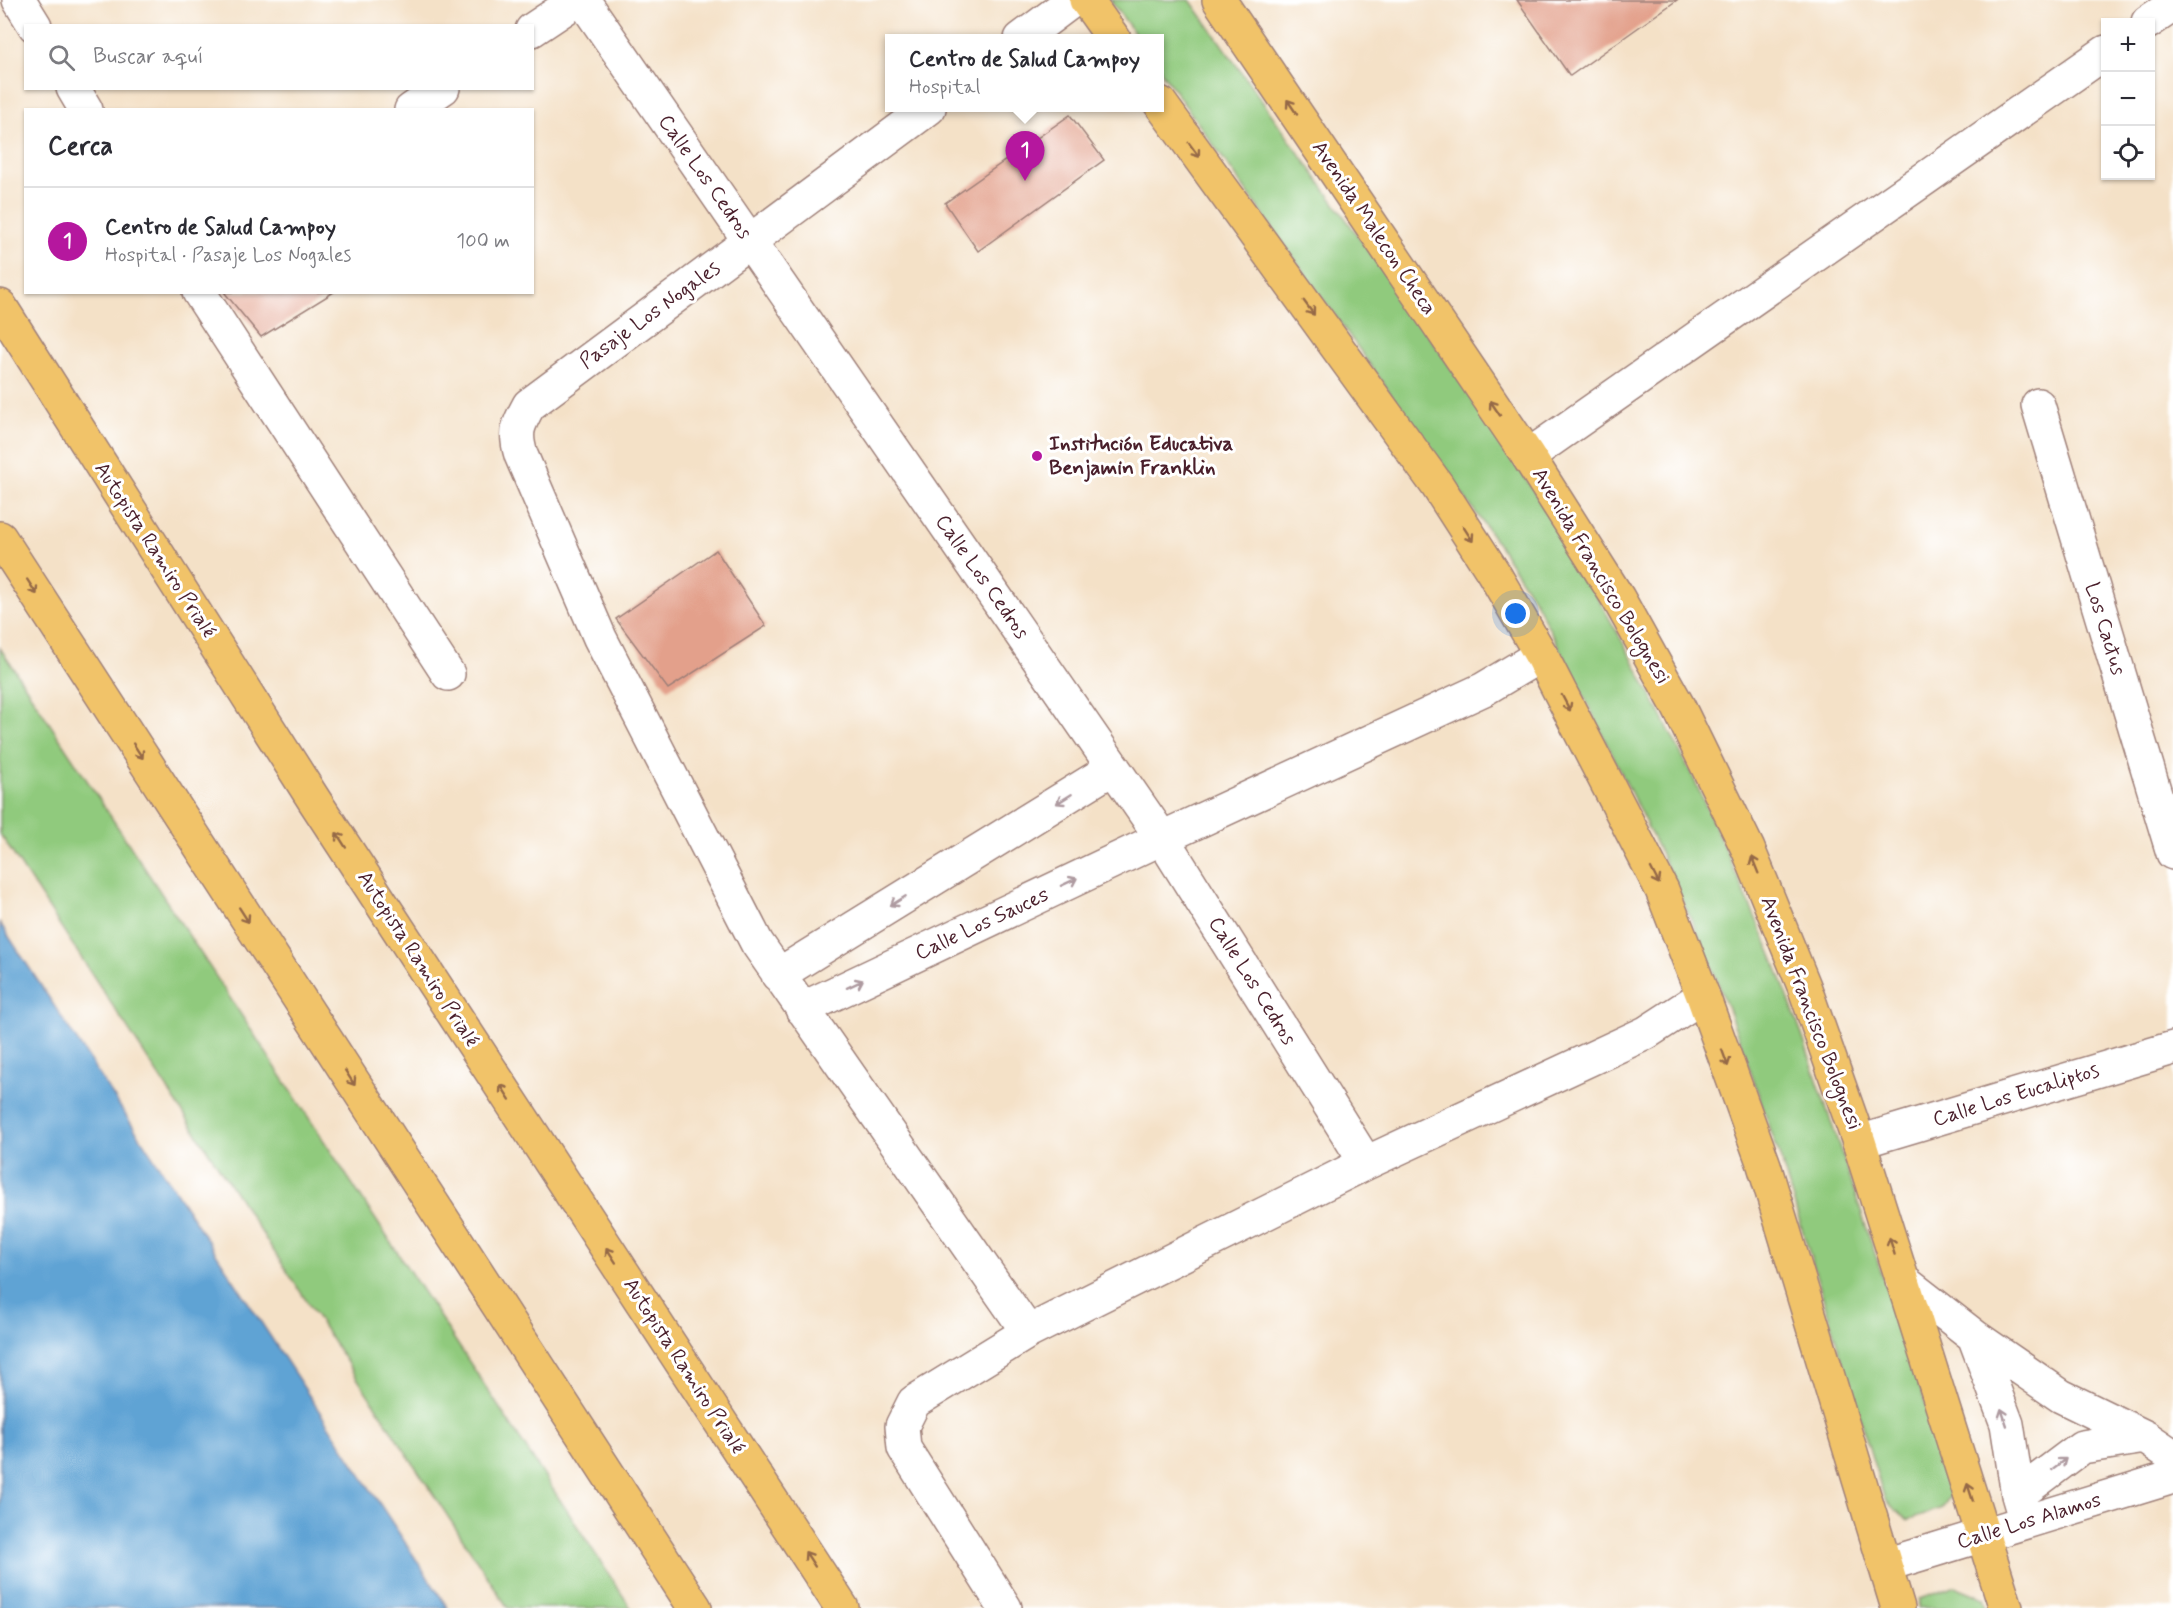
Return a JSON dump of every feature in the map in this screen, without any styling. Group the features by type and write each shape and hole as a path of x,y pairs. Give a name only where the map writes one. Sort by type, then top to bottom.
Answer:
{"main road":[{"path":"1086,0 1110,34"},
{"name":"Avenida Malecon Checa","path":"1219,0 1528,456"},
{"path":"1164,109 1437,485 1492,572 1540,655 1662,890 1764,1165 1898,1608"},
{"name":"Autopista Ramiro Prialé","path":"0,306 314,800 842,1608"},
{"name":"Avenida Francisco Bolognesi","path":"1528,456 1623,608 1678,706 1748,849 1804,986 1859,1142 2006,1608"},
{"path":"0,538 694,1608"}],"street":[{"path":"534,29 577,0"},
{"name":"Calle Los Cedros","path":"583,0 1162,838 1366,1164"},
{"path":"1028,34 1073,0"},
{"path":"2154,18 2173,5"},
{"path":"1528,456 2101,55"},
{"path":"74,90 85,108"},
{"path":"414,108 440,90"},
{"name":"Pasaje Los Nogales","path":"778,975 757,943 600,638 520,455 516,438 520,422 529,405 924,112"},
{"path":"200,294 448,674"},
{"name":"Los Cactus","path":"2038,405 2173,853"},
{"name":"Calle Los Sauces","path":"802,1009 1162,838 1484,689 1540,655"},
{"path":"1028,1332 778,975 1113,768"},
{"path":"1005,1608 904,1448 902,1426 914,1402 1028,1332 1366,1164 1646,1033 1703,996"},
{"name":"Calle Los Eucaliptos","path":"1859,1142 2173,1048"},
{"path":"1902,1280 1974,1336 2061,1396 2145,1437 2173,1456"},
{"path":"1974,1336 2007,1424 2022,1509"},
{"path":"2022,1509 2082,1446 2145,1437"},
{"name":"Calle Los Alamos","path":"1885,1565 1984,1536 2022,1509 2173,1477"}],"green space":[{"path":"1110,0 1190,0 1430,337 1517,464 1586,577 1636,666 1692,775 1772,955 1802,1035 1954,1490 1942,1508 1907,1520 1885,1500 1780,1157 1711,964 1673,879 1536,603 1498,544 1164,76 1164,34 1135,34"},
{"path":"0,648 631,1608 508,1608 0,834"},
{"path":"1955,1586 1984,1598 1987,1608 1918,1608 1919,1599"}],"water":[{"path":"0,923 448,1608 0,1608"}],"building":[{"path":"1517,0 1677,0 1570,76"},
{"path":"1070,115 1104,160 978,251 945,203"},
{"path":"226,294 331,294 261,337"},
{"path":"716,550 766,626 668,689 616,619"}],"place":[{"name":"Centro de Salud Campoy","path":"1025,181"},
{"name":"Institución Educativa Benjamin Franklin","path":"1037,456"}]}
